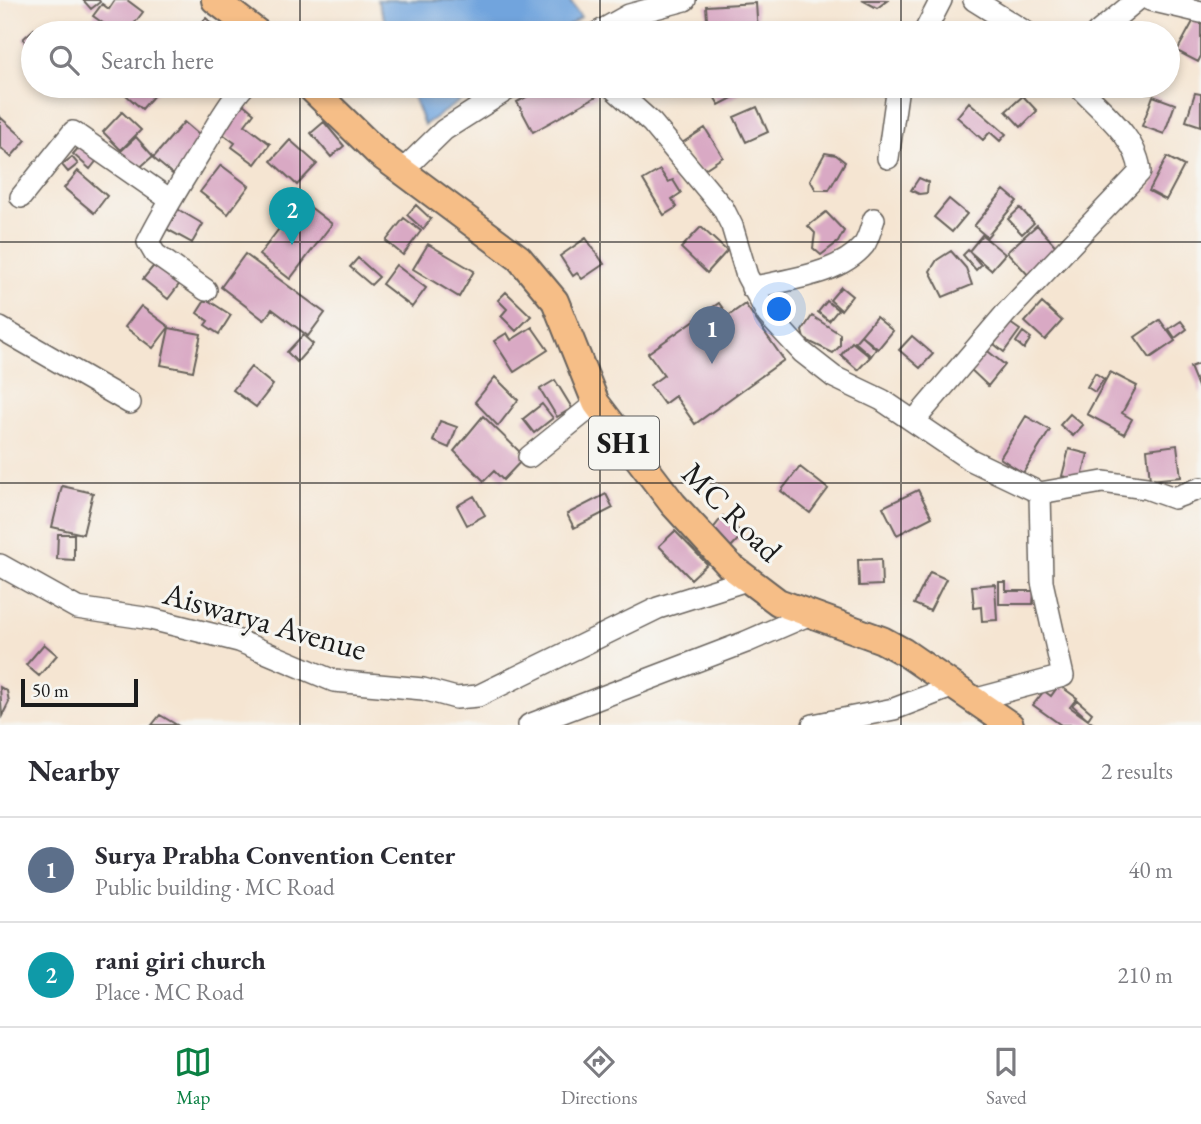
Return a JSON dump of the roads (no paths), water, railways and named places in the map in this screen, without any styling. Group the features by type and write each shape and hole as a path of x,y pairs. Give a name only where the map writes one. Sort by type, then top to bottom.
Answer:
{"main road":[{"path":"215,0 246,18"},
{"name":"MC Road","path":"321,98 378,153 519,258 539,279 555,301 596,403 635,457 702,538 729,565 778,602 882,640 931,668 1010,725"}],"street":[{"path":"618,21 629,15 685,0"},
{"path":"930,21 941,0"},
{"path":"974,0 1008,21"},
{"path":"1112,21 1137,0"},
{"path":"1150,0 1201,12"},
{"path":"206,290 155,254 148,242 169,199 206,143 214,125 235,98"},
{"path":"402,171 444,130 494,98"},
{"path":"624,98 652,123 723,208 752,288 768,315 802,352 834,377 882,400 969,459 1040,492 1103,482 1146,488 1174,498 1201,488"},
{"path":"888,158 896,98"},
{"path":"914,421 1006,313 1140,172 1139,157 1128,141 1089,98"},
{"path":"21,197 73,132 169,199"},
{"path":"752,288 827,270 851,256 866,243 874,219"},
{"path":"0,328 130,404"},
{"path":"529,457 596,403"},
{"path":"813,725 964,693 1063,676 1042,582 1040,492"},
{"name":"Aiswarya Avenue","path":"0,565 78,608 151,619 239,641 334,681 423,689 467,698 561,657 658,608 750,579"},
{"path":"529,725 746,642 808,615"}],"water":[{"path":"377,0 569,0 581,17 575,21 385,21"},
{"path":"414,98 464,98 424,125"}],"place":[{"name":"rani giri church","path":"292,245"},
{"name":"Surya Prabha Convention Center","path":"712,364"}]}
